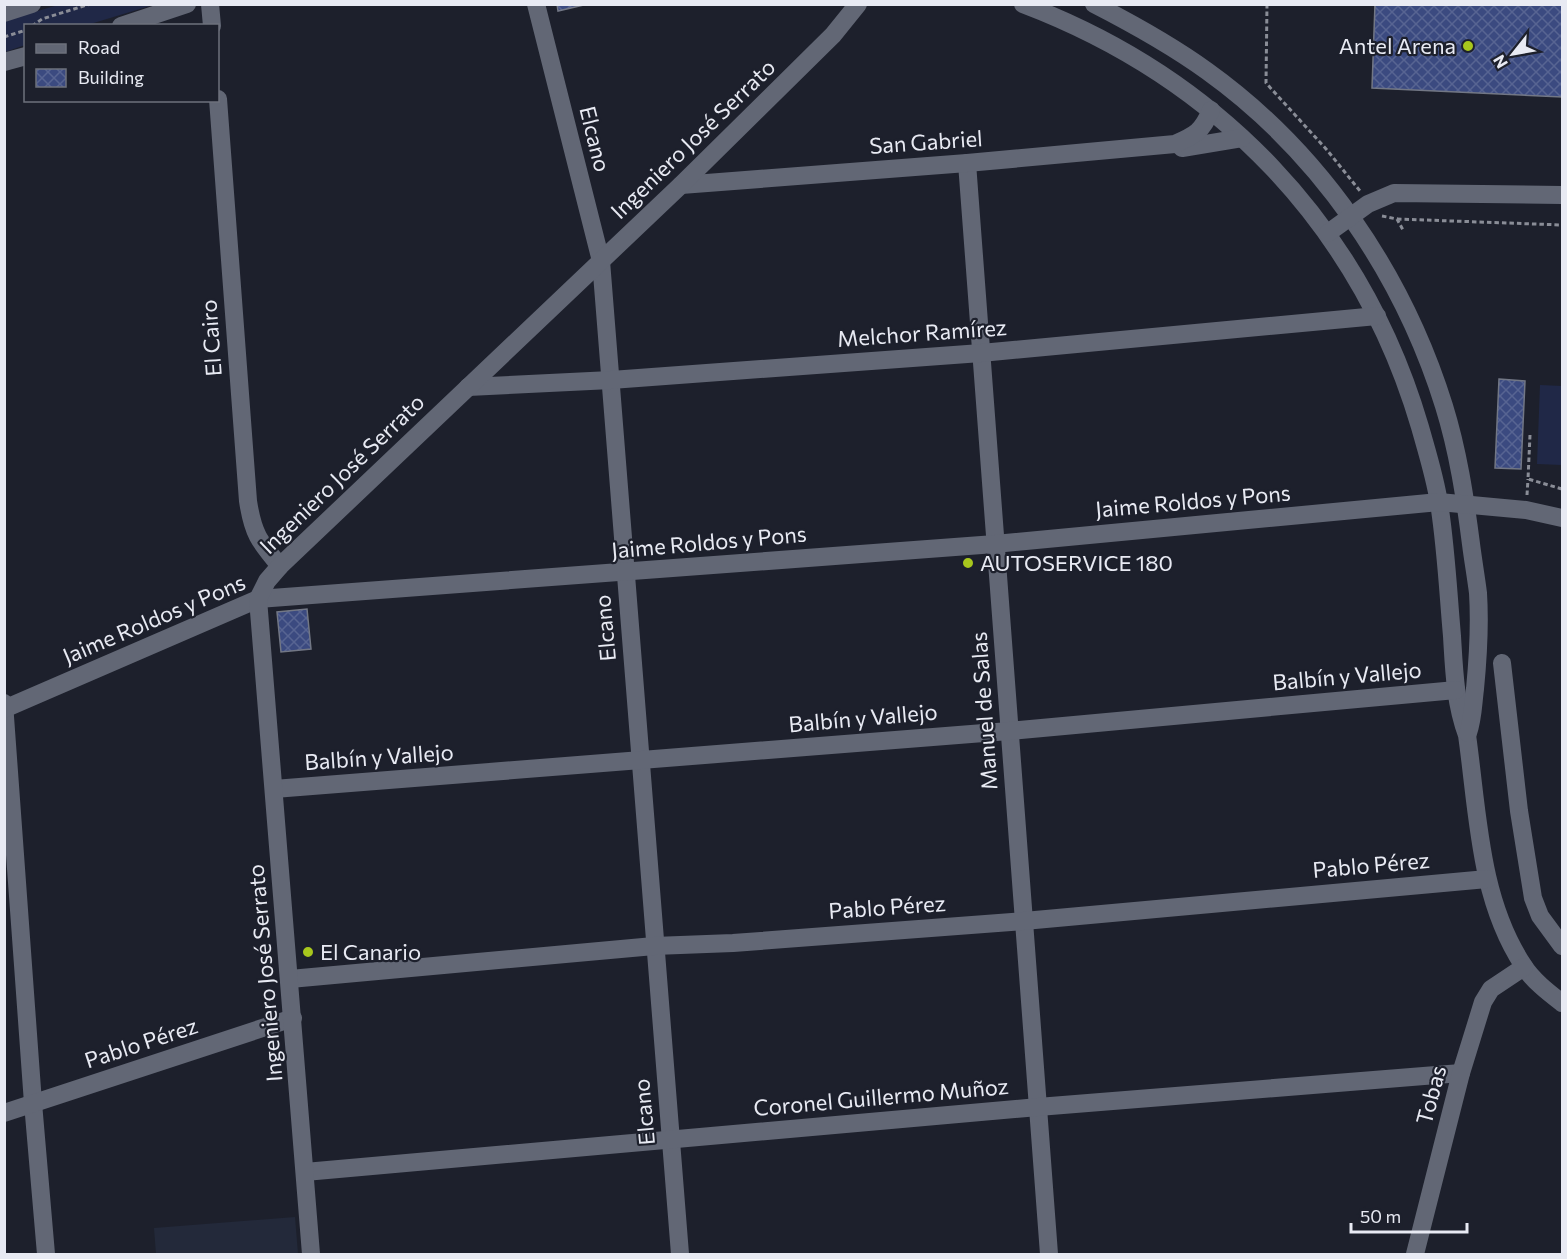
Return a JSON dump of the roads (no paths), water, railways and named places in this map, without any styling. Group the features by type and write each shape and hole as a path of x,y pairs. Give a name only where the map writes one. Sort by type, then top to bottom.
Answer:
{"street":[{"path":"4,13 32,4"},
{"path":"127,24 187,4"},
{"path":"210,4 212,24"},
{"name":"Elcano","path":"536,4 601,261 680,1254"},
{"name":"Ingeniero José Serrato","path":"311,1254 258,600 267,581 280,566 681,185 833,36 858,4"},
{"path":"1023,4 1111,44 1159,72 1211,110 1287,183 1328,233 1351,267 1400,367 1429,457 1439,502 1456,690 1462,723 1467,735 1487,879 1495,910 1524,967 1563,1003"},
{"path":"1094,4 1137,25 1208,71 1271,124 1305,160 1350,215 1399,298 1427,357 1445,407 1459,463 1466,504 1478,595 1477,667 1471,723 1467,735"},
{"path":"4,63 24,57"},
{"path":"1189,93 1208,71"},
{"name":"El Cairo","path":"218,102 248,501 255,532 280,566"},
{"name":"San Gabriel","path":"681,185 1175,144 1196,134 1205,126 1211,110"},
{"name":"San Gabriel","path":"1175,144 1182,148 1242,138"},
{"name":"Manuel de Salas","path":"967,163 1049,1254"},
{"path":"1328,233 1368,204 1394,193 1563,195"},
{"name":"Melchor Ramírez","path":"468,387 611,380 981,353 1377,316"},
{"name":"Jaime Roldos y Pons","path":"5,709 258,600 995,544 1439,502 1526,510 1563,518"},
{"path":"1502,663 1519,811 1533,898 1540,916 1563,946"},
{"name":"Balbín y Vallejo","path":"274,789 1009,731 1456,690"},
{"path":"4,703 46,1254"},
{"name":"Pablo Pérez","path":"290,979 654,946 733,943 1024,921 1487,879"},
{"name":"Tobas","path":"1414,1254 1461,1073 1483,1002 1491,989 1524,967"},
{"name":"Pablo Pérez","path":"4,1113 293,1018"},
{"name":"Coronel Guillermo Muñoz","path":"305,1172 1038,1107 1461,1073"}],"place":[{"name":"Antel Arena","path":"1468,46"},
{"name":"AUTOSERVICE 180","path":"968,563"},
{"name":"El Canario","path":"308,952"}]}
